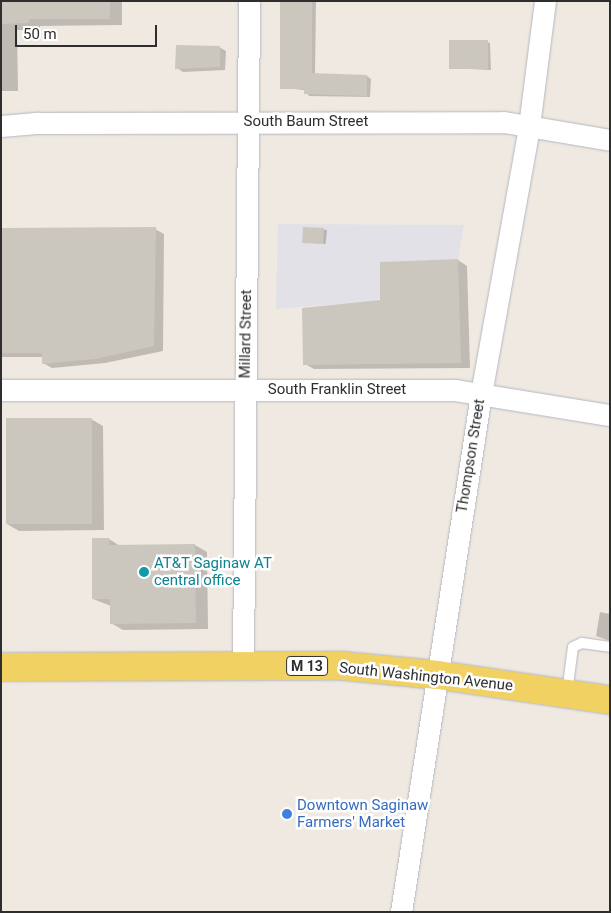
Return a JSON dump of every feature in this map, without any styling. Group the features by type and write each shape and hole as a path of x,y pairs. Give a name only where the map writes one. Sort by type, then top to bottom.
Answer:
{"main road":[{"name":"South Washington Avenue","path":"1,667 344,666 438,675 610,700"}],"street":[{"name":"Millard Street","path":"243,666 249,1"},
{"name":"Thompson Street","path":"400,912 481,394 529,126 545,1"},
{"name":"South Baum Street","path":"1,126 39,123 504,122 610,140"},
{"name":"South Franklin Street","path":"1,390 455,390 610,415"}],"lane":[{"path":"567,694 573,647 582,643 610,647"}],"shaded area":[{"path":"278,224 464,225 458,259 380,262 380,298 372,301 276,309"}],"building":[{"path":"1,1 110,1 110,19 29,19 29,23 1,24"},
{"path":"280,1 312,1 312,73 367,75 367,96 304,94 304,89 280,89"},
{"path":"449,40 488,40 488,69 449,69"},
{"path":"176,45 220,46 220,67 175,69"},
{"path":"156,227 154,346 95,359 42,364 42,353 1,353 1,228"},
{"path":"303,227 324,228 323,244 302,243"},
{"path":"458,259 461,363 303,365 302,308 380,300 380,262"},
{"path":"6,418 92,418 92,524 6,524"},
{"name":"AT&T Saginaw AT central office","path":"92,538 109,538 109,545 195,544 196,623 110,624 110,599 92,599"}],"place":[{"name":"AT&T Saginaw AT central office","path":"144,572"},
{"name":"Downtown Saginaw Farmers' Market","path":"287,814"}]}
